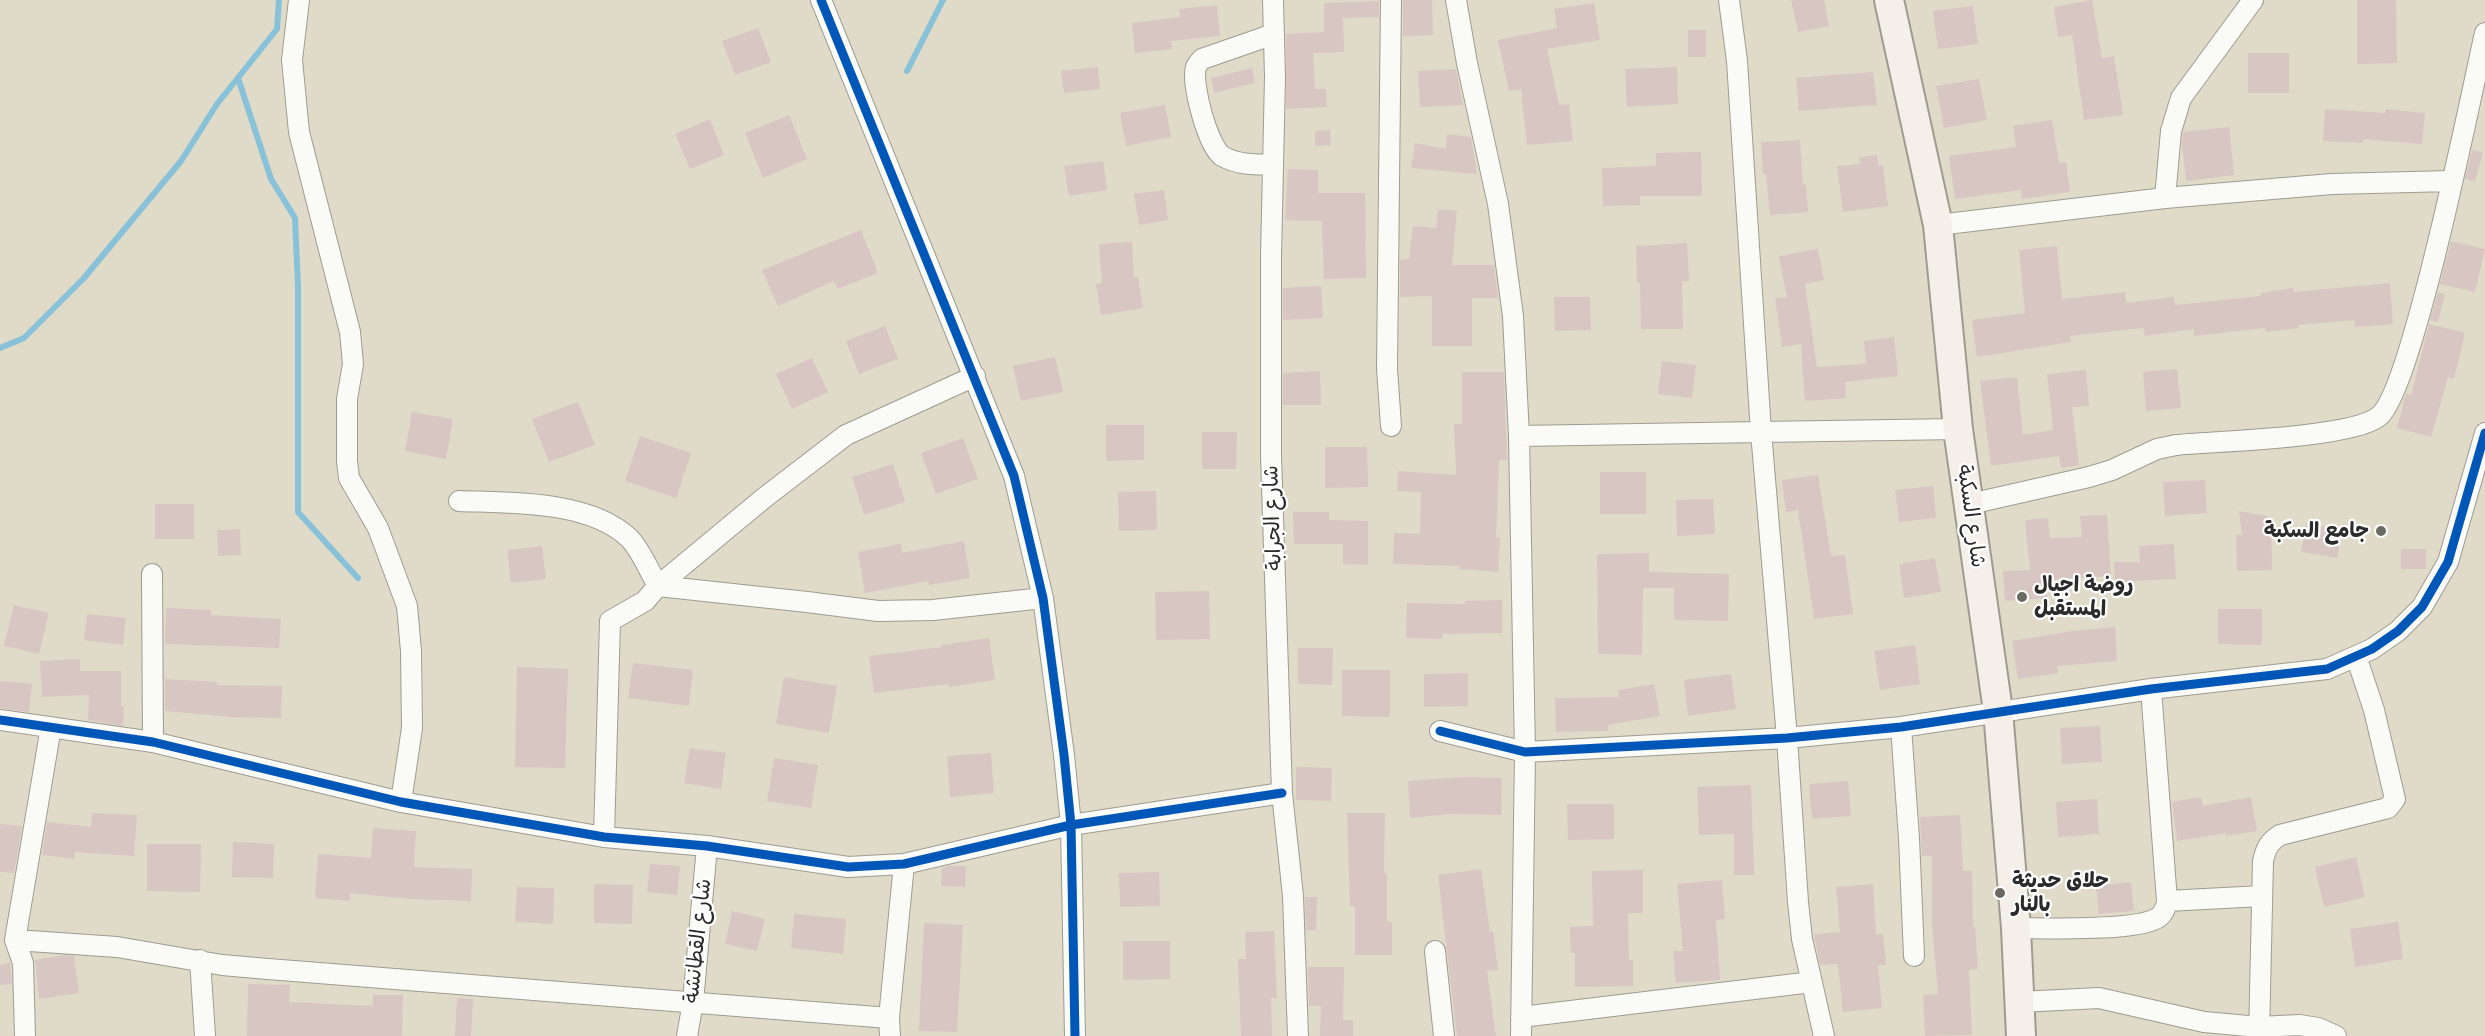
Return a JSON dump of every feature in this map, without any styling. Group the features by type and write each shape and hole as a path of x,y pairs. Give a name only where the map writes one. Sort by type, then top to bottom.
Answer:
{"main road":[{"name":"شارع السكبة","path":"1890,0 1938,225 1958,429 1998,711 2016,928 2021,1036"}],"street":[{"path":"299,0 292,60 299,132 350,332 352,364 347,399 347,461 350,478 378,528 407,606 411,651 412,728 401,802"},
{"path":"821,0 1014,476 1043,598 1064,755 1071,825 1075,1036"},
{"name":"شارع الجرابة","path":"1273,0 1275,77 1271,257 1272,455 1282,793 1293,896 1298,1036"},
{"path":"1390,0 1387,369 1391,426"},
{"path":"1456,0 1467,63 1498,204 1507,254 1513,316 1519,436 1525,752 1521,1027 1812,982"},
{"path":"1729,0 1737,61 1761,432 1788,738 1798,902 1802,939 1824,1036"},
{"path":"2165,198 2171,131 2181,98 2253,0"},
{"path":"1970,504 2089,477 2112,470 2157,449 2176,445 2315,433 2366,424 2380,416 2389,405 2412,343 2485,33"},
{"path":"1273,165 1252,165 1234,160 1222,155 1213,147 1198,98 1196,66 1202,59 1274,34"},
{"path":"1938,225 2165,198 2332,184 2451,181"},
{"path":"604,837 610,621 645,601 658,586 764,498 846,435 975,376"},
{"path":"1519,436 1958,429"},
{"path":"1440,731 1525,752 1788,738 1901,727 2151,689 2327,669 2372,650 2398,632 2422,608 2448,562 2485,433"},
{"path":"459,501 538,504 596,519 614,527 630,539 658,586"},
{"path":"152,574 153,742"},
{"path":"658,586 878,611 933,610 1043,598"},
{"path":"2259,1032 2263,861 2266,849 2271,841 2280,835 2388,808 2395,799 2374,710 2356,656"},
{"path":"2016,928 2111,928 2150,921 2163,913 2167,901 2151,689"},
{"path":"0,720 153,742 401,802 604,837 708,846 848,867 904,864 1071,825 1282,793"},
{"path":"25,1036 23,963 15,940 51,727"},
{"path":"1901,727 1914,956"},
{"name":"شارع القطانشة","path":"687,1036 693,1002 708,846"},
{"path":"15,940 117,947 222,965 693,1002 890,1027 904,864"},
{"path":"2167,901 2262,896"},
{"path":"1435,951 1444,1036"},
{"path":"200,960 205,1036"},
{"path":"2020,1002 2099,998 2259,1032 2299,1025 2318,1028 2336,1036"}],"building":[{"path":"1403,0 1432,0 1433,35 1403,36"},
{"path":"1791,0 1824,0 1829,26 1798,32"},
{"path":"2092,0 2102,58 2114,56 2123,115 2084,120 2072,35 2058,37 2054,7"},
{"path":"2357,0 2396,0 2397,63 2357,64"},
{"path":"1379,1 1379,17 1343,18 1344,52 1313,53 1315,89 1326,89 1327,107 1286,109 1286,34 1324,32 1324,3"},
{"path":"1594,3 1600,40 1547,49 1559,105 1569,104 1573,141 1527,145 1521,89 1509,91 1498,40 1557,28 1554,9"},
{"path":"1217,5 1220,36 1171,41 1172,49 1135,53 1132,23 1180,17 1179,9"},
{"path":"1973,6 1978,44 1938,49 1933,11"},
{"path":"758,28 771,62 735,75 722,41"},
{"path":"1688,30 1706,30 1706,57 1688,57"},
{"path":"2248,53 2289,53 2289,93 2248,93"},
{"path":"1098,67 1100,89 1064,93 1061,71"},
{"path":"1677,67 1678,104 1627,107 1625,69"},
{"path":"1252,68 1255,83 1214,93 1211,78"},
{"path":"1456,69 1463,105 1420,107 1418,71"},
{"path":"1873,72 1877,105 1799,111 1796,78"},
{"path":"1979,79 1987,120 1944,128 1936,86"},
{"path":"1165,105 1171,137 1126,146 1120,113"},
{"path":"2325,109 2385,113 2386,109 2425,113 2422,144 2363,139 2362,143 2323,141"},
{"path":"789,115 807,159 763,178 745,133"},
{"path":"710,119 724,155 690,169 675,134"},
{"path":"2052,120 2059,163 2066,162 2070,192 2022,199 2021,190 1955,199 1949,156 2016,147 2013,126"},
{"path":"2229,127 2234,175 2186,181 2183,132"},
{"path":"1330,130 1331,145 1315,146 1315,131"},
{"path":"1447,134 1471,137 1477,174 1411,168 1415,143 1446,149"},
{"path":"1800,140 1803,185 1806,185 1808,212 1770,215 1766,174 1763,174 1761,142"},
{"path":"2472,150 2483,152 2475,181 2465,179"},
{"path":"1701,152 1702,196 1640,196 1640,205 1603,206 1602,168 1656,166 1656,153"},
{"path":"1877,155 1879,166 1883,165 1888,206 1843,212 1837,166 1860,164 1859,157"},
{"path":"1103,161 1107,190 1069,196 1064,166"},
{"path":"1288,169 1318,170 1318,193 1365,193 1366,278 1324,279 1322,221 1285,220"},
{"path":"1164,190 1168,220 1139,225 1134,194"},
{"path":"1438,209 1457,211 1452,265 1494,265 1498,298 1472,298 1472,346 1432,346 1432,296 1400,297 1400,260 1409,259 1413,226 1436,228"},
{"path":"861,230 878,273 838,289 834,281 778,306 762,270"},
{"path":"2451,241 2485,249 2475,292 2440,284"},
{"path":"1132,242 1134,278 1138,277 1143,308 1101,315 1096,284 1102,283 1099,244"},
{"path":"1687,243 1689,281 1682,281 1683,329 1641,329 1636,246"},
{"path":"2057,246 2062,299 2125,292 2126,303 2174,297 2175,305 2261,296 2260,293 2293,288 2294,292 2390,283 2393,324 2355,327 2355,320 2298,325 2299,328 2266,332 2265,328 2194,336 2194,329 2145,336 2144,328 2070,336 2071,342 1977,357 1972,320 2025,313 2019,250"},
{"path":"1818,249 1824,280 1805,284 1817,367 1866,364 1864,341 1894,337 1898,376 1845,382 1846,398 1805,401 1801,344 1782,347 1775,298 1787,297 1779,256"},
{"path":"1321,286 1323,318 1283,320 1283,288"},
{"path":"2438,292 2445,294 2438,322 2430,320"},
{"path":"1554,297 1590,297 1591,330 1555,331"},
{"path":"2429,324 2465,333 2454,379 2448,377 2431,437 2397,428 2406,393 2411,395"},
{"path":"885,326 898,359 859,374 846,341"},
{"path":"1055,357 1063,392 1021,401 1013,366"},
{"path":"812,358 828,392 792,409 776,374"},
{"path":"1662,361 1696,365 1692,398 1658,394"},
{"path":"2177,369 2181,408 2146,411 2143,372"},
{"path":"2086,370 2089,406 2072,407 2079,465 2061,468 2059,456 1991,466 1980,381 2017,377 2023,435 2053,430 2047,374"},
{"path":"1320,371 1321,405 1283,405 1283,373"},
{"path":"1462,372 1504,372 1507,460 1499,460 1496,537 1500,537 1498,572 1459,569 1460,566 1393,564 1394,533 1420,534 1421,492 1397,491 1398,471 1456,475 1454,424 1462,424"},
{"path":"578,402 595,445 549,462 532,419"},
{"path":"412,412 453,419 446,459 405,451"},
{"path":"1106,425 1144,425 1144,460 1106,461"},
{"path":"1202,432 1237,432 1236,469 1202,469"},
{"path":"640,436 691,453 676,498 625,481"},
{"path":"963,438 978,479 936,494 921,453"},
{"path":"1325,447 1367,447 1368,487 1325,488"},
{"path":"893,464 905,502 864,515 852,477"},
{"path":"1600,472 1646,472 1646,514 1600,514"},
{"path":"1818,475 1831,556 1845,555 1853,614 1814,619 1798,510 1786,512 1782,480"},
{"path":"2205,480 2207,513 2165,516 2163,482"},
{"path":"1933,486 1936,518 1899,522 1895,490"},
{"path":"1156,491 1157,530 1119,531 1118,492"},
{"path":"1713,499 1715,534 1677,536 1676,500"},
{"path":"155,504 194,504 194,539 155,539"},
{"path":"2239,511 2271,517 2272,570 2237,571 2236,535 2242,535"},
{"path":"1293,512 1329,512 1329,520 1368,521 1368,565 1343,564 1343,544 1294,544"},
{"path":"2107,515 2111,576 2046,580 2047,598 2005,601 2003,571 2030,570 2025,520 2048,518 2050,538 2082,537 2080,516"},
{"path":"2306,523 2342,530 2337,558 2301,552"},
{"path":"240,529 241,555 218,556 217,530"},
{"path":"964,541 970,578 929,585 928,581 865,593 858,552 901,544 902,553"},
{"path":"2174,544 2176,579 2115,582 2114,562 2140,562 2139,546"},
{"path":"542,546 546,579 511,583 507,550"},
{"path":"2401,549 2426,549 2426,569 2401,569"},
{"path":"1649,553 1649,572 1729,574 1728,621 1674,620 1674,588 1643,588 1642,655 1598,654 1597,554"},
{"path":"1935,558 1941,592 1904,598 1899,564"},
{"path":"1209,591 1210,639 1156,640 1155,592"},
{"path":"1502,600 1502,633 1442,634 1442,639 1406,638 1407,603 1465,604 1465,601"},
{"path":"14,605 49,613 39,654 4,646"},
{"path":"166,608 211,610 211,615 281,619 279,648 165,644"},
{"path":"2218,609 2262,609 2262,645 2218,644"},
{"path":"87,614 126,618 123,645 84,640"},
{"path":"2115,627 2117,661 2057,666 2058,673 2018,679 2012,641 2072,631"},
{"path":"989,638 995,680 949,687 948,684 874,693 869,656 942,647 942,645"},
{"path":"1915,645 1920,684 1880,690 1874,651"},
{"path":"1298,648 1333,648 1332,685 1298,684"},
{"path":"80,659 80,671 121,671 123,726 88,720 89,695 42,697 40,661"},
{"path":"633,663 693,670 689,706 628,698"},
{"path":"517,667 568,669 565,768 515,767"},
{"path":"1342,670 1390,670 1390,717 1342,716"},
{"path":"1468,673 1468,706 1424,707 1424,674"},
{"path":"1731,674 1736,709 1688,716 1684,680"},
{"path":"784,677 837,686 829,733 776,724"},
{"path":"165,679 217,682 217,685 282,686 281,718 230,717 165,711"},
{"path":"0,681 32,684 29,712 0,708"},
{"path":"1654,684 1660,716 1608,725 1608,731 1556,732 1555,698 1619,697 1618,690"},
{"path":"2100,726 2102,762 2062,764 2060,728"},
{"path":"690,748 726,753 721,789 684,783"},
{"path":"991,753 994,793 950,797 947,756"},
{"path":"774,758 818,765 811,808 767,801"},
{"path":"1296,767 1332,768 1331,801 1296,800"},
{"path":"1465,777 1502,778 1501,815 1450,814 1410,818 1408,781"},
{"path":"1848,781 1851,816 1812,819 1809,784"},
{"path":"1751,785 1754,875 1734,875 1734,834 1699,835 1697,787"},
{"path":"2201,797 2203,806 2251,797 2257,831 2226,836 2226,833 2177,841 2172,802"},
{"path":"2097,799 2099,834 2058,837 2056,802"},
{"path":"1567,804 1614,804 1614,839 1568,840"},
{"path":"92,813 137,815 134,856 75,852 74,859 42,855 47,822 91,827"},
{"path":"1347,813 1385,813 1384,873 1387,873 1387,922 1392,922 1392,955 1355,955 1355,906 1350,906"},
{"path":"1960,815 1963,871 1972,871 1973,927 1975,927 1978,969 1969,970 1972,1035 1925,1036 1923,995 1938,994 1932,924 1932,856 1922,856 1920,817"},
{"path":"0,824 22,826 14,873 0,872"},
{"path":"373,828 416,831 414,867 472,869 471,901 410,899 350,893 350,901 315,898 318,854 371,858"},
{"path":"233,842 274,844 273,878 232,877"},
{"path":"147,844 201,844 200,892 147,891"},
{"path":"2356,857 2365,897 2324,907 2315,867"},
{"path":"650,864 680,866 677,895 647,892"},
{"path":"966,866 965,887 941,886 942,868"},
{"path":"1481,869 1498,970 1487,971 1496,1036 1457,1036 1438,875"},
{"path":"1643,870 1643,913 1628,913 1629,960 1633,960 1633,986 1575,987 1575,953 1571,953 1570,927 1593,926 1592,871"},
{"path":"1159,872 1160,906 1120,907 1119,873"},
{"path":"1722,880 1725,919 1716,920 1720,980 1676,983 1673,951 1683,951 1677,884"},
{"path":"2131,882 2134,911 2099,914 2096,886"},
{"path":"594,884 633,885 632,924 594,923"},
{"path":"1873,884 1876,935 1883,934 1886,965 1878,965 1882,1008 1843,1012 1838,964 1820,965 1814,934 1840,932 1836,887"},
{"path":"517,887 554,888 553,924 515,922"},
{"path":"1305,897 1317,897 1316,930 1306,930"},
{"path":"732,911 765,919 757,951 725,944"},
{"path":"794,914 846,919 843,954 791,948"},
{"path":"2398,922 2403,959 2355,967 2350,929"},
{"path":"924,923 963,925 957,1032 919,1031"},
{"path":"1274,931 1277,998 1271,998 1272,1036 1241,1036 1238,959 1246,959 1245,932"},
{"path":"1123,941 1170,941 1170,979 1123,980"},
{"path":"65,955 74,956 79,993 39,999 35,960"},
{"path":"10,963 12,984 0,985 0,965"},
{"path":"1308,967 1344,967 1343,1020 1353,1020 1353,1036 1320,1036 1321,1006 1309,1006"},
{"path":"248,984 290,985 289,1002 373,1006 373,995 403,995 402,1036 247,1036"},
{"path":"457,998 473,999 471,1036 455,1036"}],"waterway":[{"path":"0,348 24,338 84,278 181,161 217,104 277,29 279,0"},
{"path":"907,71 943,0"},
{"path":"238,78 271,179 295,218 298,287 298,512 358,578"}],"cycle path":[{"path":"821,0 1014,476 1043,598 1064,755 1071,825 1075,1036"},
{"path":"1440,731 1525,752 1787,738 1901,727 2151,689 2327,669 2372,649 2398,631 2422,607 2448,562 2485,433"},
{"path":"0,720 153,742 401,802 604,837 707,846 848,867 904,864 1071,825 1282,793"}],"place":[{"name":"جامع السكبة","path":"2381,531"},
{"name":"روضة اجيال المستقبل","path":"2022,597"},
{"name":"حلاق حديثة بالنار","path":"2000,893"}]}
